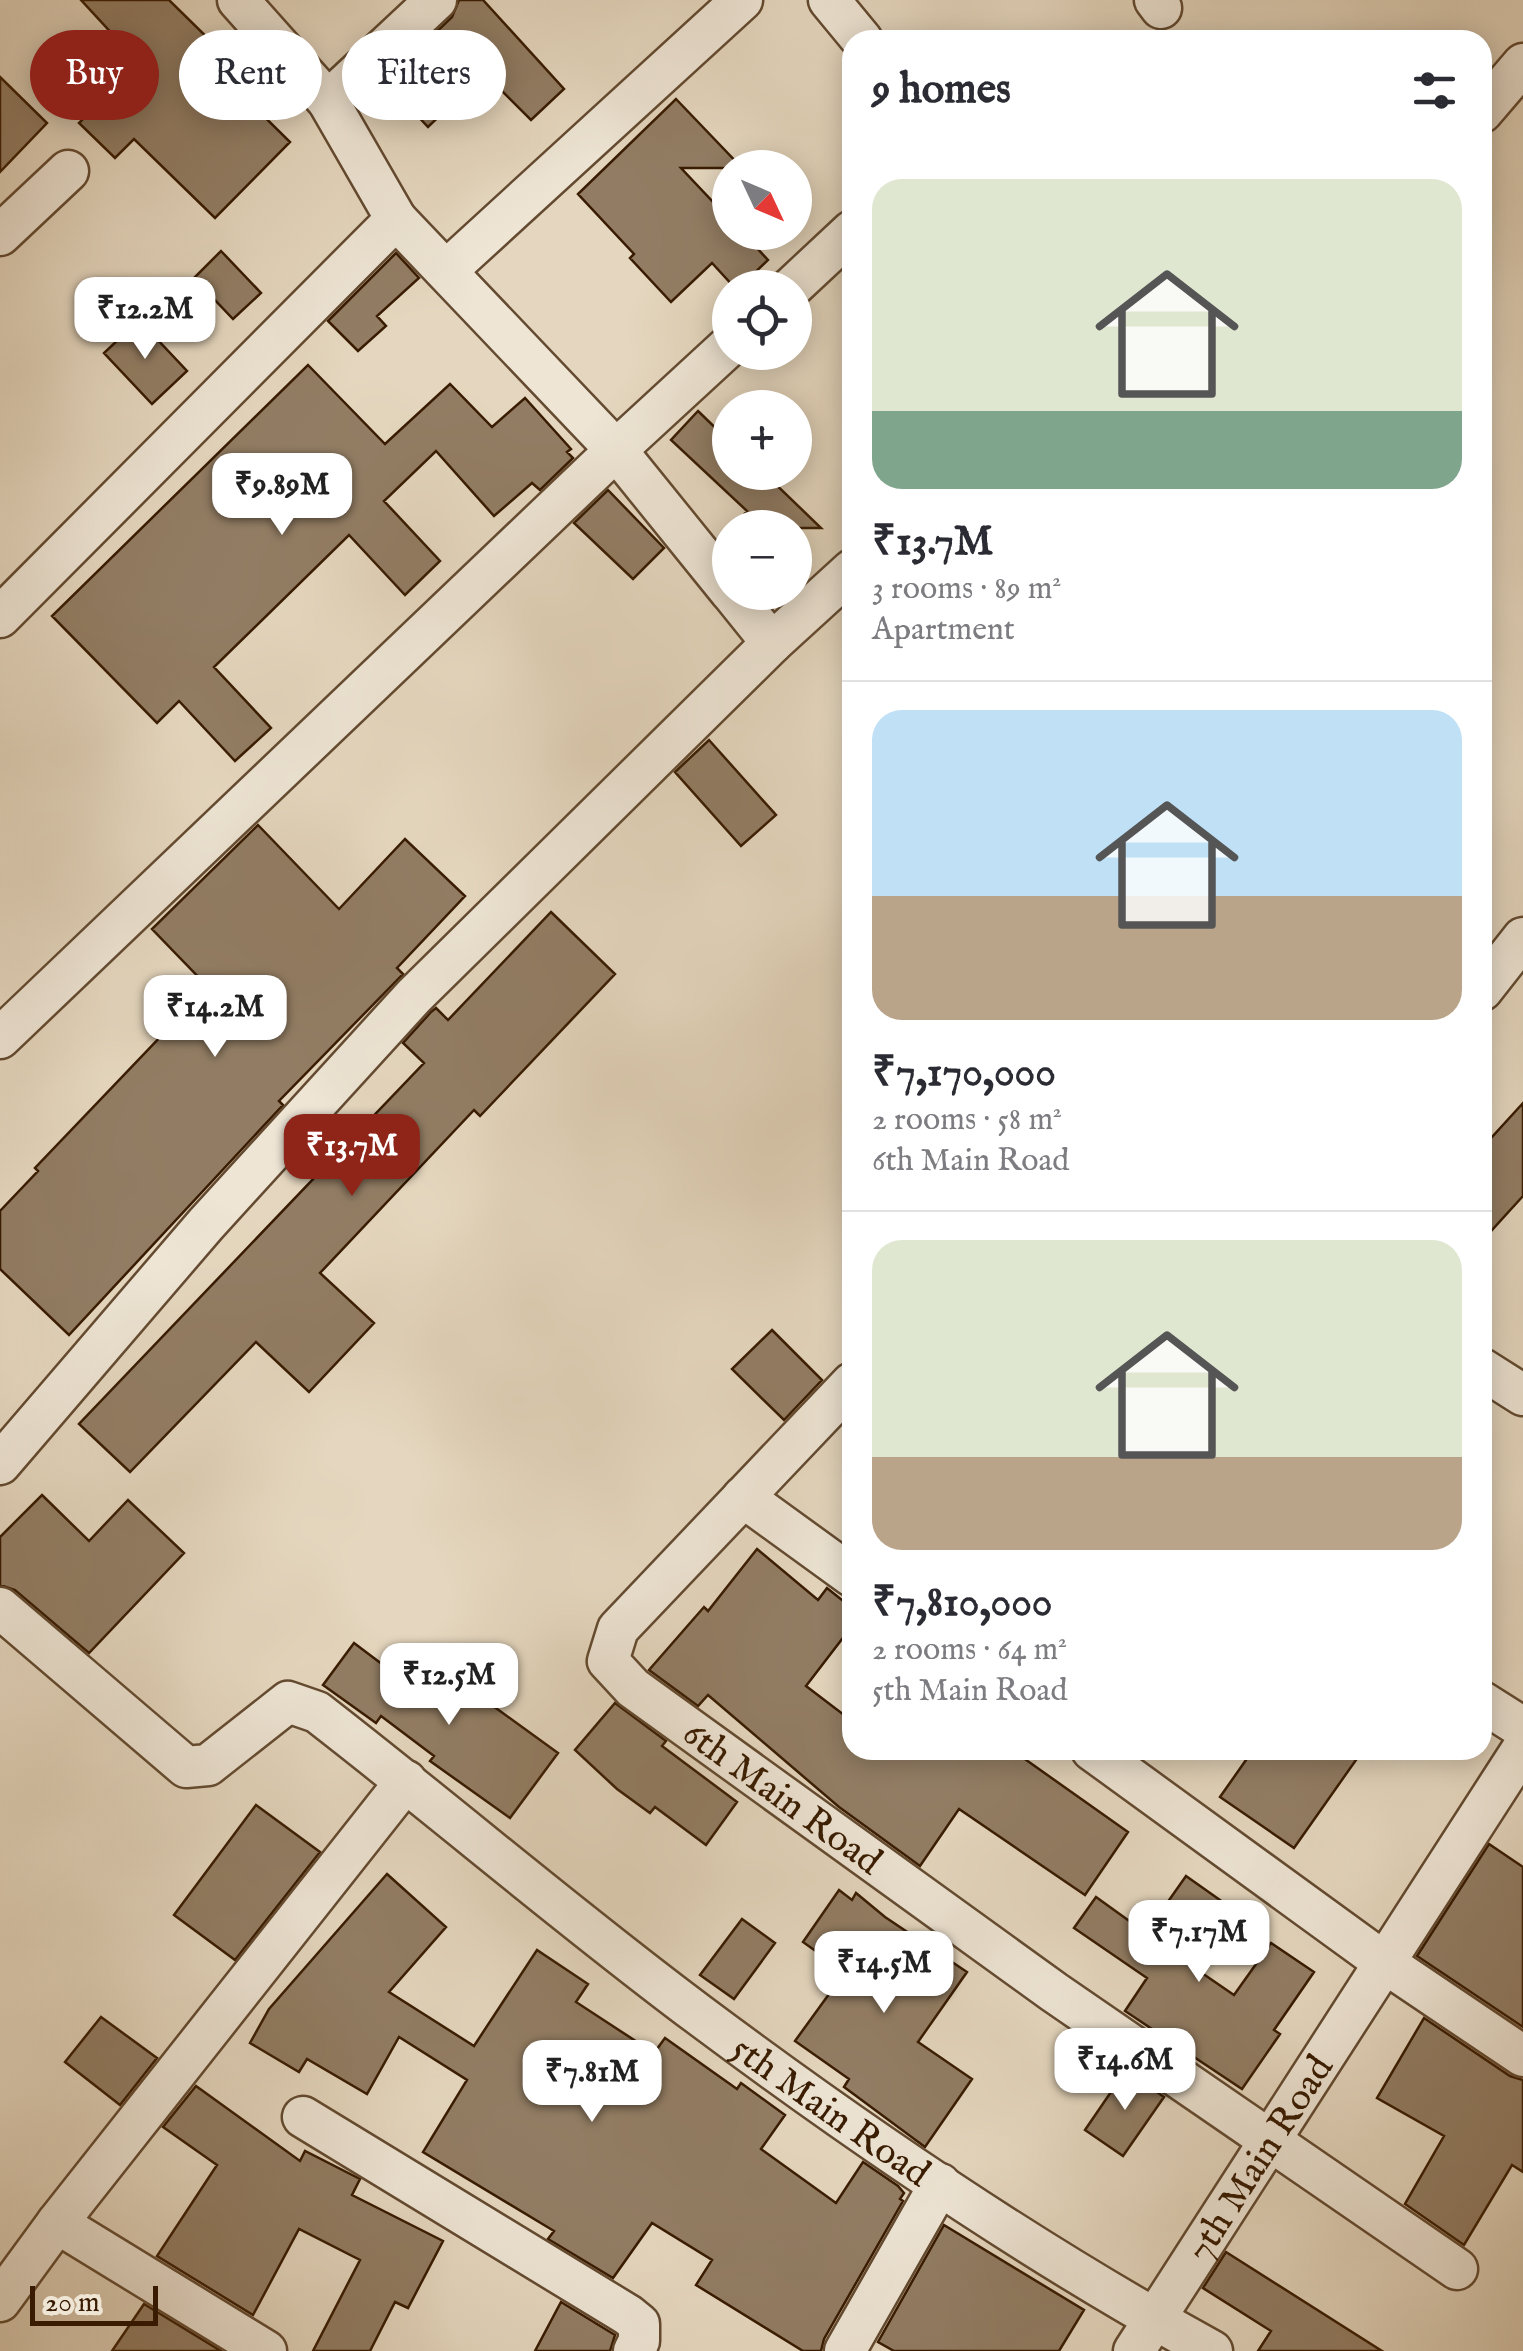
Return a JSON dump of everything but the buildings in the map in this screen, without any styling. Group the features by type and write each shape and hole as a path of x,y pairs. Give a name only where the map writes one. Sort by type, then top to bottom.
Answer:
{"street":[{"path":"238,0 328,101 396,219 616,450 712,569"},
{"path":"328,101 436,0"},
{"path":"446,271 742,0"},
{"path":"828,0 854,30"},
{"path":"1492,100 1523,64"},
{"path":"0,236 68,170"},
{"path":"0,617 396,219"},
{"path":"811,270 842,240"},
{"path":"0,1038 712,361"},
{"path":"0,1464 206,1224 414,996 772,643 842,579"},
{"path":"745,610 772,643"},
{"path":"1501,986 1523,938"},
{"path":"1492,1375 1523,1395"},
{"path":"842,1393 743,1497 842,1569"},
{"name":"6th Main Road","path":"743,1497 618,1629 608,1661 633,1688 1054,1992 1457,2269"},
{"name":"5th Main Road","path":"14,1621 186,1767 208,1765 288,1702 317,1712 698,2014 940,2184 1144,2335 1212,2351"},
{"path":"1492,1708 1523,1728"},
{"name":"7th Main Road","path":"1144,2335 1523,1748"},
{"path":"1106,1760 1385,1963 1523,2056"},
{"path":"0,2300 57,2222 406,1781"},
{"path":"304,2117 628,2315 639,2324 639,2341 634,2351"},
{"path":"845,2351 940,2184"},
{"path":"57,2222 266,2351"}]}
